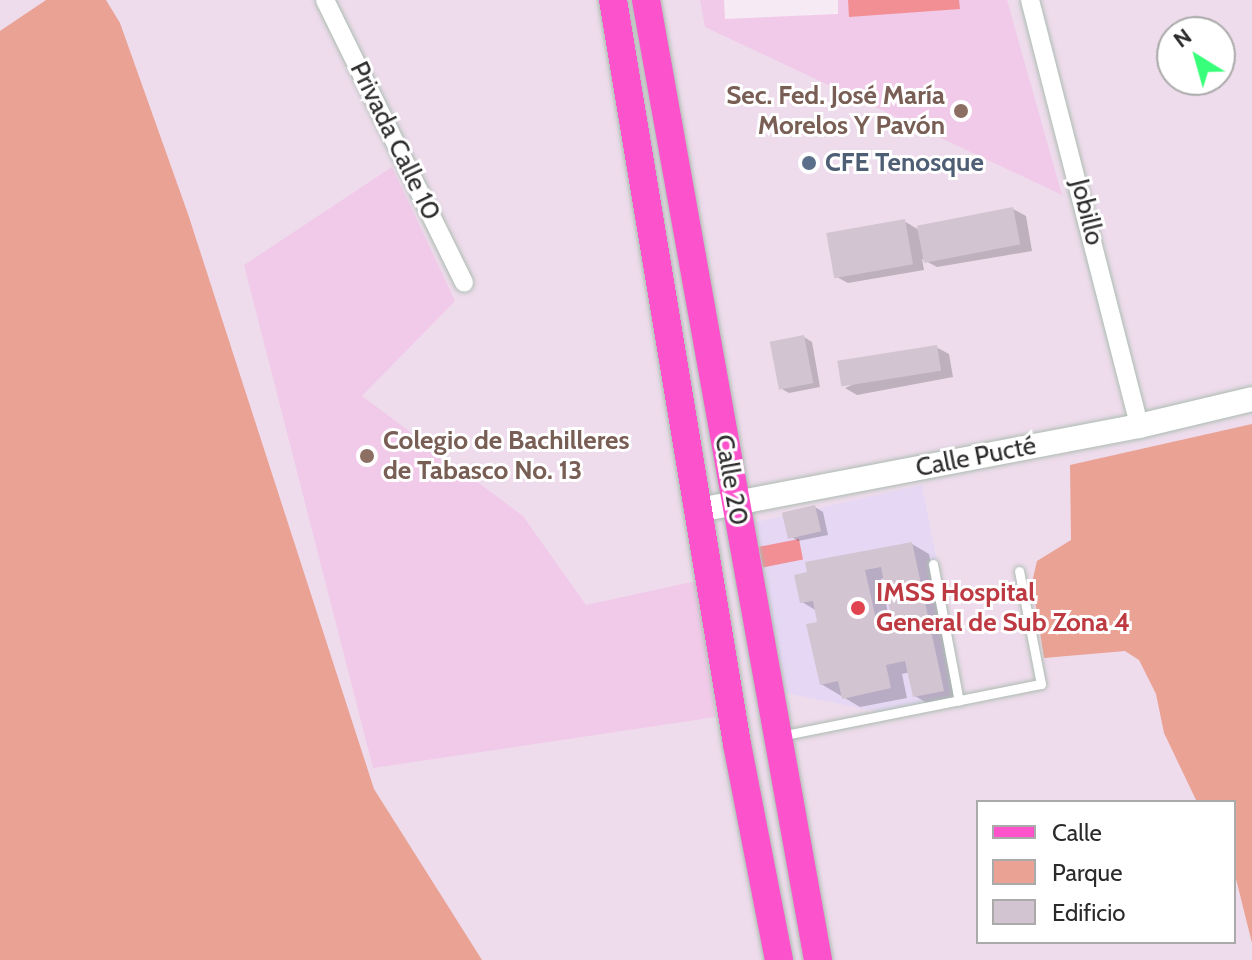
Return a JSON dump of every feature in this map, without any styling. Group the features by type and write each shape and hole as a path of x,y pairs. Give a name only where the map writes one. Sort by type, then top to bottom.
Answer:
{"main road":[{"path":"614,6 646,3"},
{"name":"Calle 20","path":"646,3 818,960"},
{"name":"Calle 20","path":"614,6 737,744 779,960"},
{"path":"737,744 777,736"}],"street":[{"name":"Privada Calle 10","path":"325,0 464,283"},
{"name":"Jobillo","path":"1030,0 1139,426"},
{"name":"Calle Pucté","path":"699,510 1139,426 1252,399"}],"lane":[{"path":"933,564 959,701"},
{"path":"777,736 1041,684 1019,571"}],"shaded area":[{"name":"Sec. Fed. José María Morelos Y Pavón","path":"700,0 1007,0 1062,195 705,27"},
{"path":"724,0 838,0 838,14 725,19"},
{"path":"848,0 959,0 960,9 849,17"},
{"name":"Colegio de Bachilleres de Tabasco No. 13","path":"392,167 455,301 362,396 523,516 586,605 696,581 716,717 373,768 244,265"},
{"name":"IMSS Hospital General de Sub Zona 4","path":"922,485 963,695 884,713 786,693 752,523"},
{"path":"799,539 803,560 763,567 759,547"}],"green space":[{"path":"46,0 106,0 120,23 188,214 374,789 482,960 0,960 0,31"},
{"path":"1252,424 1252,943 1236,879 1236,800 1196,800 1164,733 1156,694 1139,660 1125,651 1044,658 1032,582 1037,561 1071,540 1070,465"}],"building":[{"path":"1013,207 1020,244 924,263 917,226"},
{"path":"905,219 913,264 834,278 826,233"},
{"path":"804,335 813,383 779,390 770,342"},
{"path":"937,345 941,371 841,386 837,361"},
{"path":"815,505 821,531 788,539 782,513"},
{"name":"IMSS Hospital General de Sub Zona 4","path":"912,542 944,691 913,697 905,661 886,665 891,688 842,699 838,681 820,685 806,624 817,622 813,601 800,603 794,575 807,572 805,562","holes":["881,567 892,621 877,624 865,570"]}],"place":[{"name":"Sec. Fed. José María Morelos Y Pavón","path":"961,111"},
{"name":"CFE Tenosque","path":"809,163"},
{"name":"Colegio de Bachilleres de Tabasco No. 13","path":"367,456"},
{"name":"IMSS Hospital General de Sub Zona 4","path":"858,608"}]}
